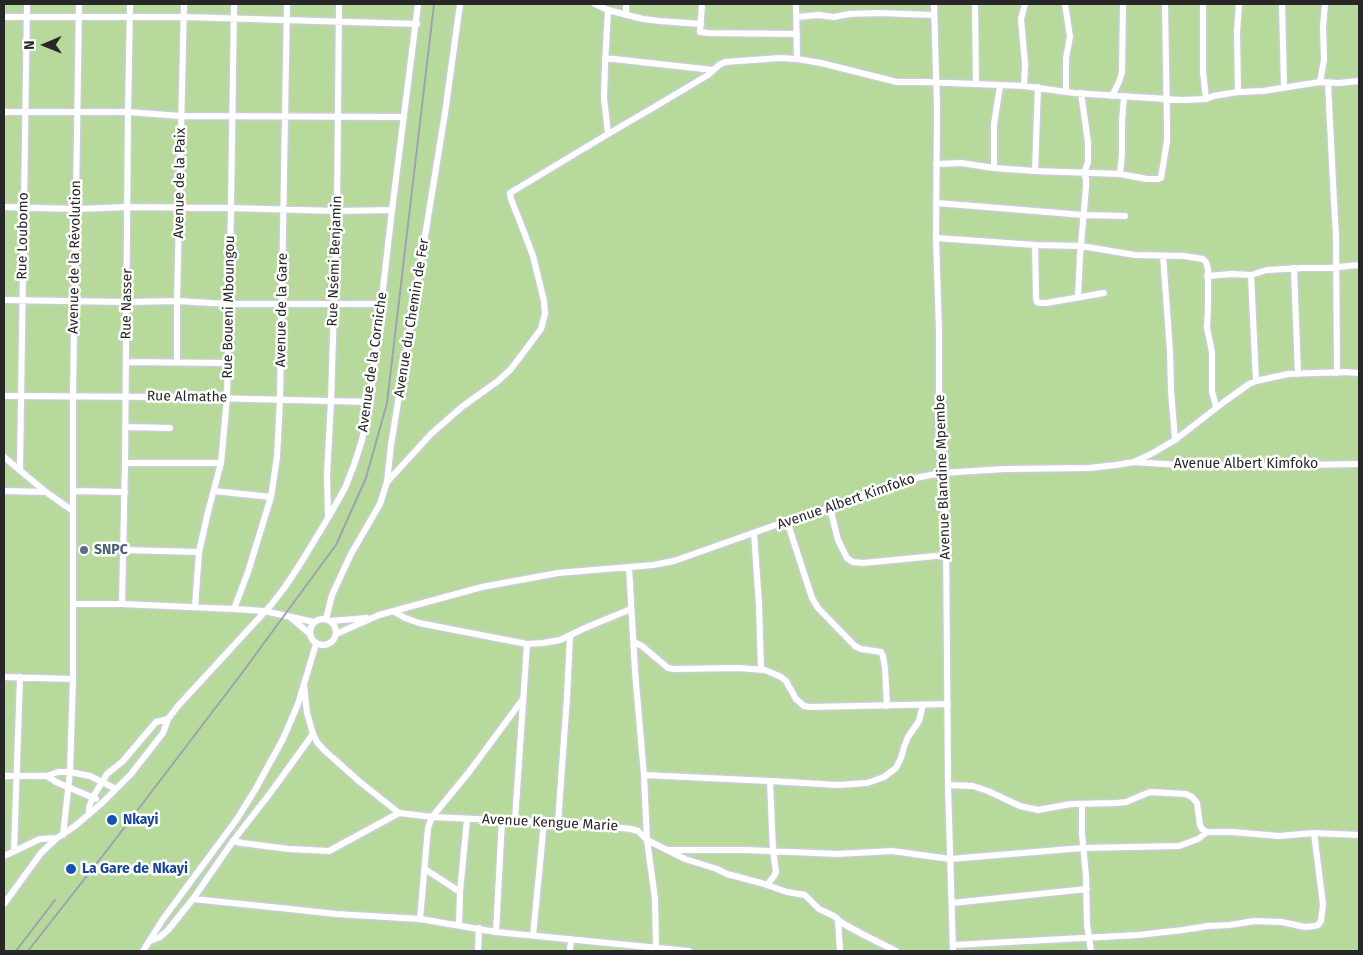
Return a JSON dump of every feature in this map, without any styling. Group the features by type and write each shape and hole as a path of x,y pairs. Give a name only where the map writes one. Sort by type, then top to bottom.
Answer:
{"street":[{"name":"Rue Loubomo","path":"20,469 26,4"},
{"name":"Avenue de la Révolution","path":"60,836 70,772 73,679 73,491 79,4"},
{"name":"Rue Nasser","path":"122,604 127,362 130,4"},
{"name":"Avenue de la Paix","path":"177,362 184,4"},
{"name":"Rue Boueni Mboungou","path":"195,607 199,552 222,463 228,398 234,4"},
{"name":"Avenue de la Gare","path":"234,609 272,497 277,457 280,400 287,4"},
{"name":"Rue Nsémi Benjamin","path":"328,518 327,475 337,211 339,4"},
{"name":"Avenue de la Corniche","path":"4,904 41,853 102,803 131,774 162,733 168,719 271,605 285,587 345,488 362,440 370,402 418,4"},
{"name":"Avenue du Chemin de Fer","path":"328,620 332,595 351,554 380,504 387,482 391,445 445,113 460,4"},
{"path":"595,4 626,15 659,21 701,24"},
{"path":"626,4 626,15"},
{"path":"702,4 700,32 797,34"},
{"path":"796,4 797,59"},
{"name":"Avenue Blandine Mpembe","path":"934,4 937,125 936,238 939,331 939,428 946,555 948,785 953,948"},
{"path":"975,4 976,84"},
{"path":"1024,86 1025,64 1021,19 1025,4"},
{"path":"1065,4 1070,37 1066,58 1066,92"},
{"path":"1112,96 1122,72 1123,4"},
{"path":"936,164 961,164 1035,171 1120,174 1147,180 1161,178 1167,140 1165,4"},
{"path":"1203,4 1203,83 1206,99"},
{"path":"1238,92 1237,32 1239,4"},
{"path":"1282,4 1284,87"},
{"path":"1320,82 1324,55 1323,27 1325,4"},
{"path":"608,10 604,98 608,134"},
{"path":"797,17 819,15 834,17 849,14 879,13 934,15"},
{"path":"4,17 184,17 417,24"},
{"path":"605,58 714,70"},
{"path":"387,482 432,434 463,406 511,370 541,329 545,314 544,301 533,256 510,193 656,106 719,65 731,61 780,58 797,59 821,63 894,82 1024,86 1066,92 1167,100 1206,99 1238,92 1263,91 1320,82 1359,81"},
{"path":"1328,83 1337,267 1337,372"},
{"path":"994,168 994,124 1000,86"},
{"path":"1035,171 1038,87"},
{"path":"1078,297 1086,187 1084,173 1088,162 1088,142 1081,93"},
{"path":"1120,174 1124,97"},
{"path":"4,112 128,112 181,116 404,117"},
{"path":"936,203 1084,215 1125,216"},
{"path":"4,207 392,210"},
{"path":"936,238 1035,245 1081,246 1135,255 1203,259 1207,265 1207,328 1212,352 1212,390 1216,408"},
{"path":"1035,245 1037,302 1046,303 1104,293"},
{"path":"1163,256 1175,440"},
{"path":"1207,276 1251,275 1267,270 1359,265"},
{"path":"1294,268 1298,374"},
{"path":"1251,275 1256,381"},
{"path":"4,300 177,301 229,304 381,304"},
{"path":"127,362 228,362"},
{"path":"1134,462 1175,440 1216,408 1256,381 1270,377 1298,374 1359,373"},
{"name":"Rue Almathe","path":"4,396 126,396 370,402"},
{"path":"126,426 170,428"},
{"path":"4,457 46,492 73,511"},
{"name":"Avenue Albert Kimfoko","path":"336,634 373,617 482,587 558,574 674,562 897,483 942,473 1006,469 1089,468 1134,462 1242,466 1359,464"},
{"path":"125,463 222,463"},
{"path":"4,491 46,492"},
{"path":"73,491 125,492"},
{"path":"214,491 272,497"},
{"path":"830,508 838,540 847,558 852,562 863,563 946,555"},
{"path":"787,521 812,598 818,608 855,646 861,649 881,652 885,668 887,706"},
{"path":"754,533 761,669"},
{"path":"124,550 199,552"},
{"path":"629,567 647,840 655,899 656,947"},
{"path":"73,604 122,604 234,609 264,611 314,622 322,619 328,620 335,627 336,634 333,641 327,645 320,645 312,640 310,634 314,622"},
{"path":"393,611 419,623 528,644 551,642 570,636 631,609"},
{"path":"289,617 310,634"},
{"name":"Avenue Albert Kimfoko","path":"328,620 373,617"},
{"path":"558,823 570,636"},
{"path":"634,642 642,646 668,668 761,669 786,681 796,699 804,706 948,704"},
{"path":"143,951 163,919 237,819 255,790 283,739 304,686 316,644"},
{"path":"515,820 528,644"},
{"path":"4,677 73,679"},
{"path":"14,851 20,677"},
{"path":"233,841 290,849 329,851 399,813 360,782 317,742 307,713 304,686"},
{"path":"420,919 428,828 432,817 469,772 523,699"},
{"path":"644,775 844,785 867,783 884,777 896,768 908,738 919,722 923,705"},
{"name":"Avenue de la Corniche","path":"89,814 89,807 93,797 107,774 123,761 156,722 168,719"},
{"path":"149,941 160,937 168,930 193,900 233,841 313,734"},
{"path":"4,776 47,776 58,772 70,772 90,776 116,789"},
{"path":"47,776 102,803"},
{"path":"767,885 776,872 773,851 770,781"},
{"path":"948,785 973,786 1020,806 1038,810 1071,804 1126,802 1150,792 1186,794 1197,803 1200,825 1207,832 1279,836 1314,833 1359,835"},
{"path":"1082,804 1081,820 1090,951"},
{"name":"Avenue Kengue Marie","path":"399,813 432,817 623,827 638,831 647,840 685,859 727,874 787,892 805,895 819,909 896,951"},
{"path":"459,925 467,819"},
{"path":"496,932 502,820"},
{"path":"533,936 544,822"},
{"path":"666,850 773,851 837,854 892,851 950,858 1083,848 1179,846 1198,839 1207,832"},
{"path":"953,948 1088,937 1138,935 1254,921 1282,922 1305,927 1318,925 1322,917 1323,905 1314,833"},
{"path":"4,856 40,839 60,836"},
{"path":"424,869 460,892"},
{"path":"952,903 1087,889"},
{"path":"193,900 336,914 420,919 496,932 689,951"},
{"path":"838,920 840,951"},
{"path":"478,951 479,928"},
{"path":"570,951 571,940"}],"green space":[{"path":"4,4 1359,4 1359,951 4,951"}],"railway":[{"path":"28,951 242,673 336,545 366,478 387,403 434,4"},
{"path":"16,951 55,900"}],"place":[{"name":"SNPC","path":"84,550"},
{"name":"Nkayi","path":"112,820"},
{"name":"La Gare de Nkayi","path":"71,869"}]}
